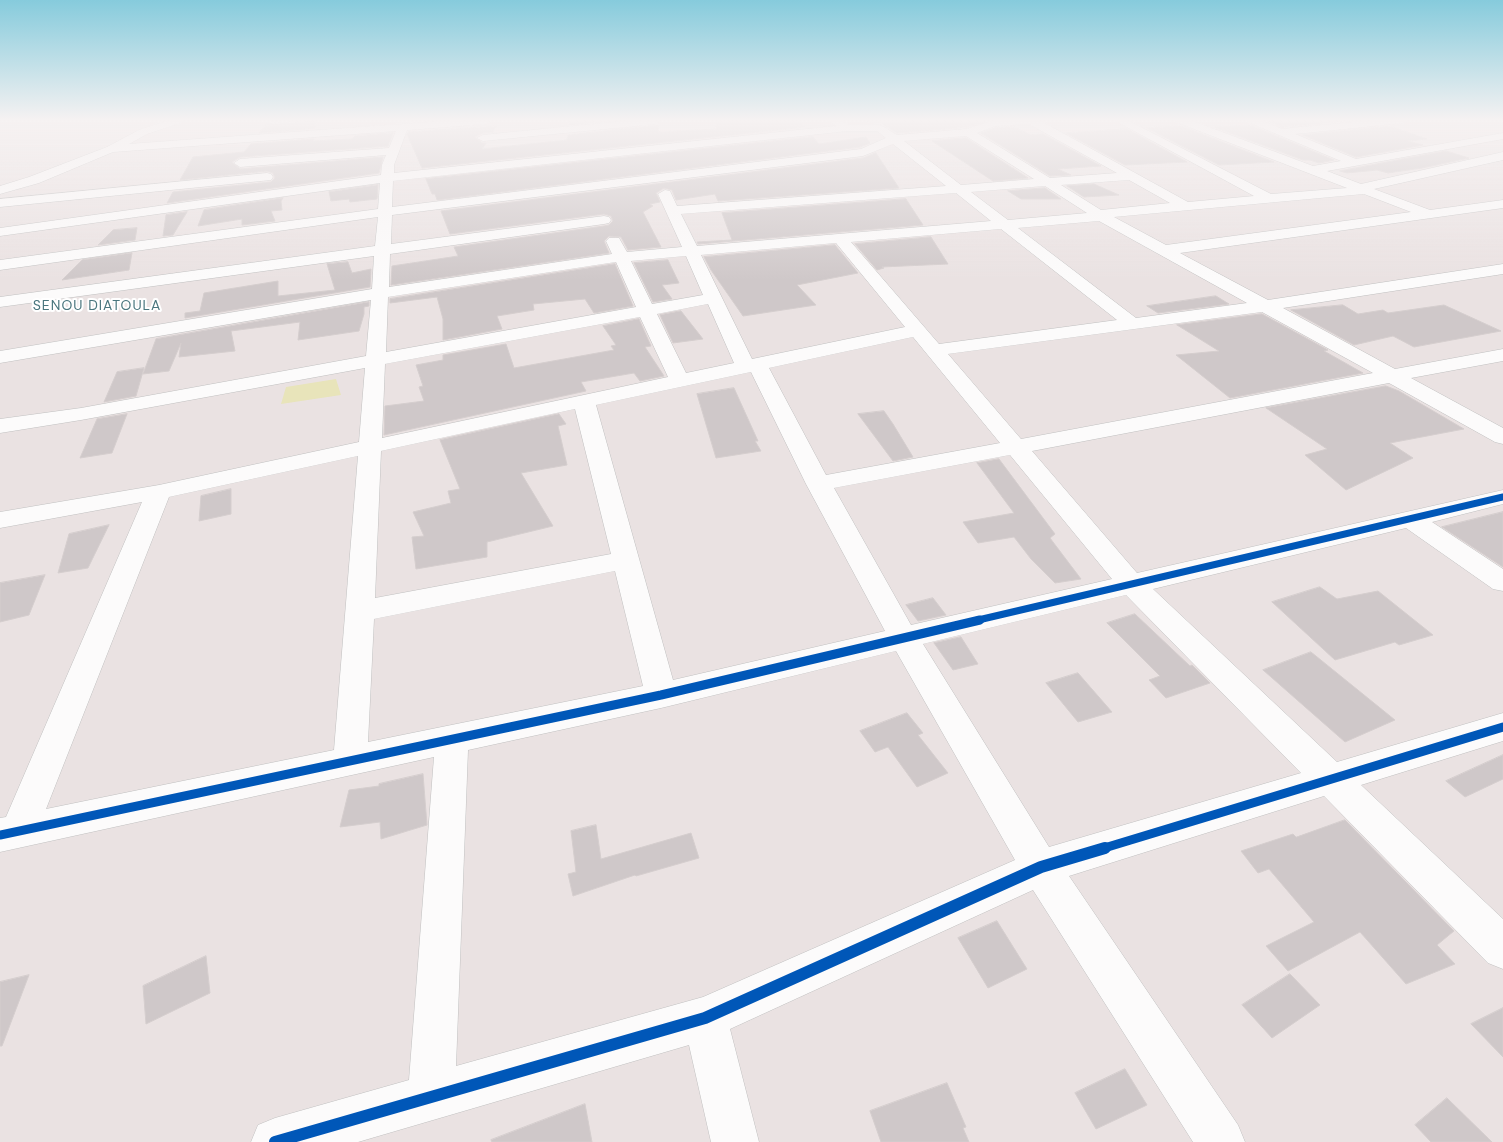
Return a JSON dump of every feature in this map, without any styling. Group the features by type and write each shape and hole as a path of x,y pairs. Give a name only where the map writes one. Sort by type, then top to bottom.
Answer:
{"street":[{"path":"0,190 50,173"},
{"path":"0,232 181,206 345,173"},
{"path":"350,760 387,173"},
{"path":"0,265 385,212 702,173"},
{"path":"761,173 780,202"},
{"path":"939,173 1133,324"},
{"path":"1033,173 1100,215 1503,437"},
{"path":"1126,173 1186,206"},
{"path":"1222,173 1270,198"},
{"path":"1321,173 1428,214"},
{"path":"0,357 380,293 621,257 691,249 1005,225 1362,189 1429,173"},
{"path":"0,203 279,175"},
{"path":"673,210 1131,176"},
{"path":"34,180 72,177"},
{"path":"658,179 714,298 903,638 1041,867 1222,1142"},
{"path":"589,188 679,380"},
{"path":"1164,250 1503,204"},
{"path":"162,243 181,206"},
{"path":"0,302 176,266 383,250 604,220"},
{"path":"840,238 1131,584 1503,948"},
{"path":"176,266 183,240"},
{"path":"935,350 1265,306 1503,269"},
{"path":"0,426 81,414 714,298"},
{"path":"0,520 159,492 918,330"},
{"path":"818,484 1503,355"},
{"path":"584,401 624,560 661,695"},
{"path":"9,833 159,492"},
{"path":"9,833 661,695 1503,497"},
{"path":"1410,519 1503,582"},
{"path":"360,612 624,560"},
{"path":"275,1142 705,1018 1041,867 1503,727"},
{"path":"431,1098 452,739"},
{"path":"705,1018 735,1142"}],"shaded area":[{"path":"336,379 341,395 281,404 286,387"}],"building":[{"path":"184,173 245,173 180,180"},
{"path":"273,173 377,173 167,203 173,192 271,182 275,178"},
{"path":"479,173 650,173 437,200 435,194 432,194 426,179"},
{"path":"741,173 889,173 899,188 718,201 715,194 676,200 672,190 664,188 656,193 660,202 650,204 653,206 643,212 661,247 628,250 621,237 609,236 604,241 609,253 391,285 392,266 458,256 454,247 604,226 609,225 613,221 611,216 604,214 450,234 441,211"},
{"path":"981,173 1021,173 1028,178 993,181"},
{"path":"1046,173 1071,175 1050,176"},
{"path":"1094,184 1119,195 1084,197 1067,186"},
{"path":"378,185 377,199 350,202 349,199 331,201 329,192"},
{"path":"1045,188 1061,199 1021,199 1008,191"},
{"path":"283,198 281,201 282,210 271,211 275,221 242,225 242,219 198,226 204,210"},
{"path":"906,199 923,225 698,244 697,242 732,240 722,213"},
{"path":"187,212 173,235 163,236 166,215"},
{"path":"137,228 135,240 98,245 113,230"},
{"path":"931,237 948,264 882,267 884,268 877,270 855,244"},
{"path":"835,245 858,273 797,285 816,305 743,316 704,257"},
{"path":"132,253 129,270 62,280 82,260"},
{"path":"668,260 679,283 662,285 672,299 653,302 634,263"},
{"path":"348,262 352,273 371,269 370,287 185,318 185,313 200,311 204,293 278,281 278,296 335,290 327,264"},
{"path":"615,264 633,306 594,313 585,299 533,304 534,310 497,316 502,329 443,340 443,319 437,297 390,303 390,299"},
{"path":"1216,296 1229,304 1158,313 1147,306"},
{"path":"369,302 369,306 364,307 359,331 298,340 300,322 231,331 235,351 179,357 181,343 169,371 143,374 156,339"},
{"path":"1343,305 1358,314 1383,310 1388,313 1444,305 1501,331 1414,347 1393,336 1354,345 1291,310"},
{"path":"681,311 703,339 673,343 660,315"},
{"path":"1262,314 1328,350 1324,351 1363,373 1230,398 1176,355 1219,351 1177,325"},
{"path":"639,319 651,346 645,347 664,376 640,381 634,373 581,382 586,391 384,435 385,406 424,401 419,387 423,386 416,365 443,360 443,355 506,344 514,368 614,350 611,346 616,345 603,326"},
{"path":"144,368 136,396 104,402 117,372"},
{"path":"1386,386 1399,391 1464,429 1390,443 1413,458 1346,490 1305,455 1327,449 1266,408"},
{"path":"734,388 758,441 755,441 761,451 716,458 697,394"},
{"path":"884,411 913,457 893,461 858,414"},
{"path":"127,414 112,453 80,458 97,419"},
{"path":"559,414 566,424 558,426 567,465 521,473 553,526 487,542 487,557 416,569 412,537 424,536 413,512 451,503 448,491 460,489 440,440"},
{"path":"999,459 1055,534 1050,538 1081,579 1055,583 1031,559 1014,537 978,543 963,522 1014,513 977,463"},
{"path":"231,489 231,514 199,521 201,496"},
{"path":"1503,512 1503,567 1442,527"},
{"path":"109,525 88,568 58,573 69,534"},
{"path":"45,575 29,615 0,622 0,583"},
{"path":"1320,587 1337,599 1378,591 1433,635 1399,645 1395,642 1335,660 1272,602"},
{"path":"933,598 946,615 918,621 906,605"},
{"path":"1135,614 1210,683 1166,698 1149,680 1160,676 1107,623"},
{"path":"961,637 978,664 953,670 934,643"},
{"path":"1311,652 1395,720 1345,742 1263,670"},
{"path":"1078,673 1112,712 1078,722 1046,683"},
{"path":"907,713 923,733 918,735 948,773 917,787 888,747 875,752 860,731"},
{"path":"1503,755 1503,779 1465,797 1446,781"},
{"path":"423,774 427,825 381,839 380,822 340,827 349,790 379,786 379,784"},
{"path":"1345,820 1454,931 1437,945 1455,964 1406,984 1360,932 1288,971 1266,946 1314,922 1269,869 1258,873 1241,851 1293,834 1296,837"},
{"path":"596,825 601,859 691,833 699,858 635,875 573,896 568,874 576,872 571,831"},
{"path":"997,921 1027,969 988,988 958,938"},
{"path":"206,956 210,993 146,1024 143,986"},
{"path":"1290,974 1320,1005 1272,1038 1242,1005"},
{"path":"29,975 2,1046 0,1046 0,982"},
{"path":"1503,1008 1503,1057 1471,1024"},
{"path":"1125,1069 1147,1105 1096,1129 1075,1093"},
{"path":"947,1083 966,1127 963,1128 969,1142 881,1142 870,1111"},
{"path":"1447,1098 1492,1142 1431,1142 1415,1125"},
{"path":"585,1104 592,1142 492,1142 491,1140"}],"cycle path":[{"path":"0,835 661,695 1503,497"},
{"path":"275,1142 705,1018 1041,867 1503,727"}],"district":[{"name":"SENOU DIATOULA","path":"97,306"}]}
